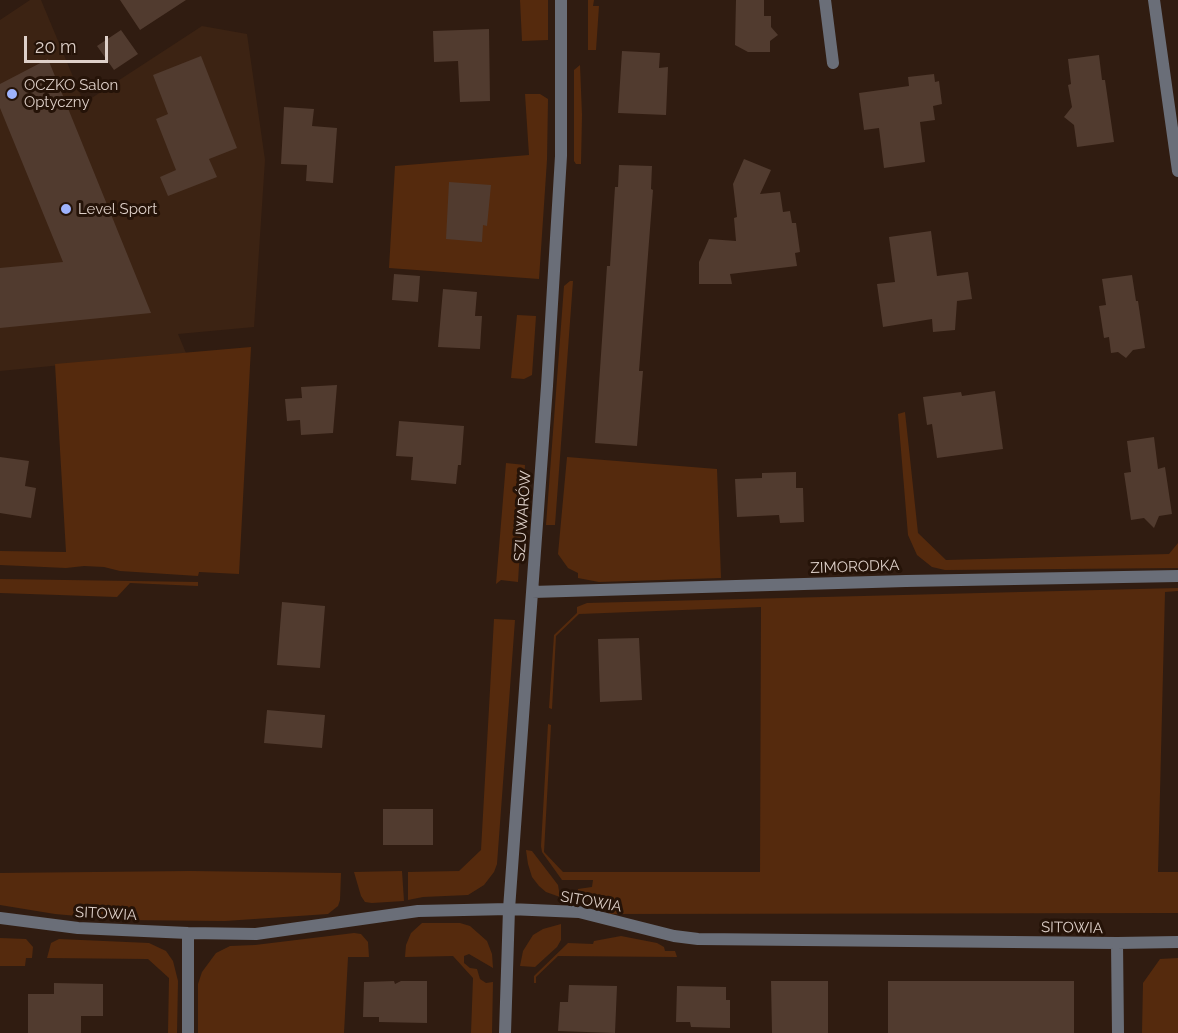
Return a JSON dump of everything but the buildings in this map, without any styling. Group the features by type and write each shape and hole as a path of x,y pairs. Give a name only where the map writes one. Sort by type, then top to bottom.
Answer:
{"street":[{"name":"SZUWARÓW","path":"505,1033 509,909 561,156 561,0"},
{"path":"825,0 833,63"},
{"path":"1154,0 1178,171"},
{"name":"ZIMORODKA","path":"532,592 1178,576"},
{"name":"SITOWIA","path":"0,918 78,928 256,934 418,911 509,909 579,912 674,936 698,939 1117,944 1178,942"},
{"path":"188,933 188,1033"},
{"path":"1117,944 1118,1033"}],"shaded area":[{"path":"30,0 41,0 84,103 202,26 247,34 265,160 254,327 178,334 186,353 0,371 0,20"},
{"path":"520,0 548,0 548,40 522,41"},
{"path":"588,0 594,0 593,6 599,6 596,50 588,50"},
{"path":"580,65 581,164 576,164 574,161 574,70"},
{"path":"525,94 540,94 548,99 547,160 539,279 389,268 395,166 529,155"},
{"path":"573,281 555,525 546,525 564,286"},
{"path":"517,315 536,316 532,375 524,379 511,378"},
{"path":"251,347 239,574 199,572 198,576 120,571 104,567 0,565 0,551 66,552 55,364"},
{"path":"905,412 918,533 946,560 1169,554 1178,543 1178,568 945,570 932,567 917,555 908,535 898,414"},
{"path":"567,457 717,469 721,578 599,582 578,578 578,573 568,568 558,554"},
{"path":"506,463 525,465 518,582 501,580 496,584"},
{"path":"0,579 198,582 198,586 130,583 117,597 0,593"},
{"path":"1178,588 1178,591 1165,592 1158,872 1178,872 1178,913 609,914 609,911 593,904 593,899 577,897 578,889 592,887 593,880 562,880 542,852 548,724 551,725 544,852 563,872 760,872 761,607 579,614 556,636 552,709 549,708 554,635 577,613 577,607 587,603"},
{"path":"494,619 515,620 497,864 484,885 468,895 408,900 408,872 459,871 481,850"},
{"path":"526,850 532,851 558,885 560,897 546,892 532,877"},
{"path":"190,871 341,873 340,900 338,906 328,914 225,921 123,920 55,914 0,905 0,873"},
{"path":"402,871 404,901 365,902 354,872"},
{"path":"422,923 460,923 470,926 487,941 492,954 493,968 469,954 464,956 464,963 470,968 477,969 480,979 486,983 493,982 492,1033 471,1033 473,978 453,956 405,957 406,945 411,933"},
{"path":"561,924 561,940 557,947 535,967 520,966 523,951 533,935 543,929"},
{"path":"361,934 368,942 369,957 348,957 344,1033 198,1033 198,984 202,972 216,953 230,946"},
{"path":"621,936 657,943 664,947 665,951 675,951 677,957 558,956 536,977 536,983 534,983 534,976 568,943 593,944 594,941"},
{"path":"0,938 26,939 33,947 32,958 26,958 25,966 0,966"},
{"path":"59,939 149,943 166,951 173,961 178,981 177,1033 168,1033 169,978 148,959 47,958 51,943"},
{"path":"1178,958 1178,1033 1142,1033 1143,983 1160,959"}],"place":[{"name":"OCZKO Salon Optyczny","path":"12,94"},
{"name":"Level Sport","path":"66,209"}]}
